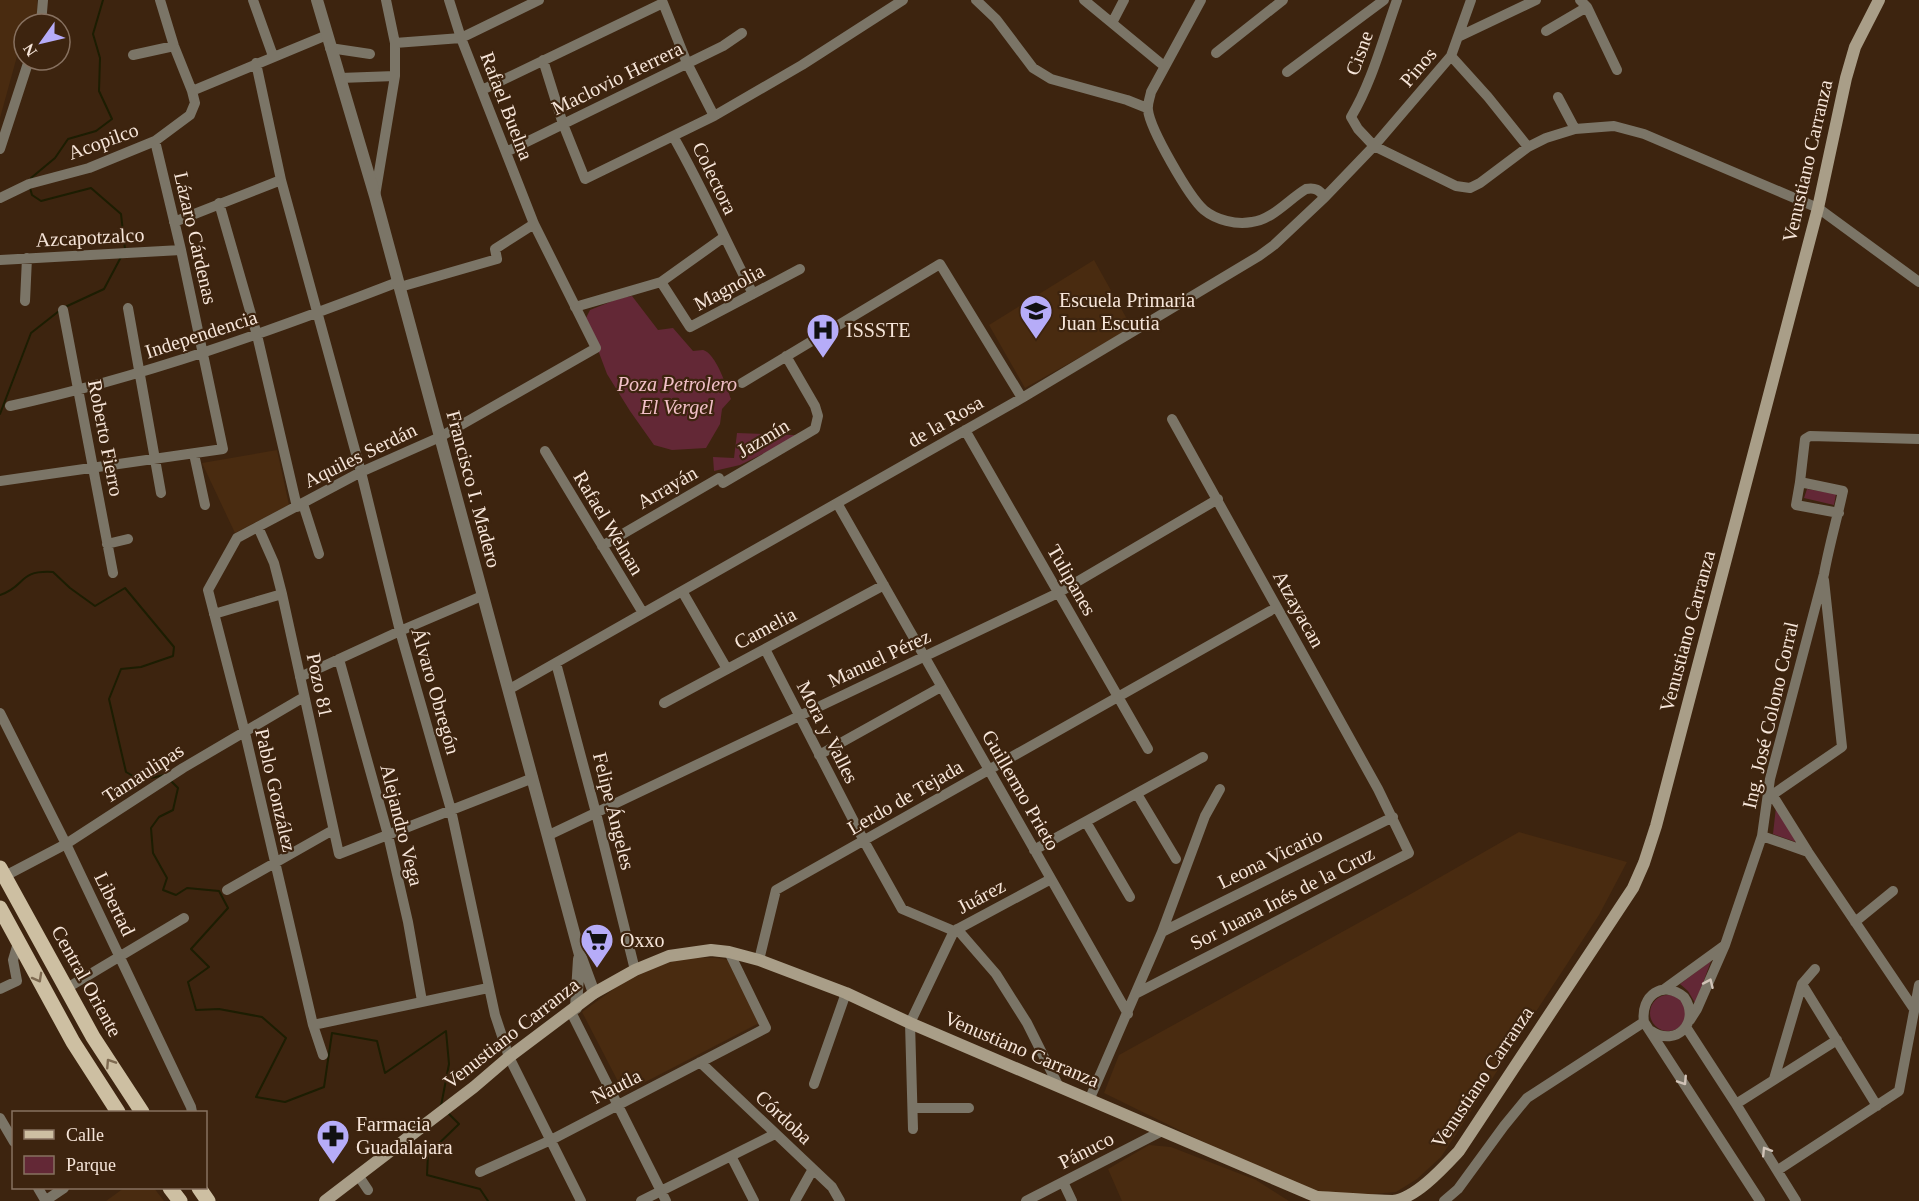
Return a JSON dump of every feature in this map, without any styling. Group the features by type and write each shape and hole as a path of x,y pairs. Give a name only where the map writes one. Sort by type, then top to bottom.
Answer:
{"main road":[{"name":"Venustiano Carranza","path":"325,1201 594,993 635,970 669,956 711,950 729,951 759,960 846,993 910,1023 1090,1098 1323,1200 1394,1201 1411,1194 1437,1174 1459,1151 1632,888 1644,863 1659,815 1818,208 1846,78 1855,47 1879,0"},
{"name":"Central Oriente","path":"2,874 93,1037 141,1111"},
{"name":"Central Oriente","path":"0,908 74,1042 117,1111"},
{"path":"171,1189 180,1201"}],"street":[{"path":"160,0 174,46 192,91 327,35"},
{"path":"253,0 273,56"},
{"name":"Francisco I. Madero","path":"316,0 375,196 580,955 594,993"},
{"path":"375,196 395,76 395,43 386,0"},
{"name":"Rafael Buelna","path":"448,0 534,224 575,307"},
{"path":"395,43 461,38 539,0"},
{"path":"543,60 563,124 585,179 714,116 903,0"},
{"path":"976,0 996,19 1033,68 1051,79 1127,100 1147,108"},
{"path":"1084,0 1164,66"},
{"path":"1112,23 1124,0"},
{"path":"1202,0 1164,66 1151,92 1147,108 1152,126 1188,189 1204,209 1217,218 1239,223 1254,222 1267,217 1306,189 1318,189 1324,197"},
{"path":"1216,53 1282,0"},
{"path":"1287,72 1384,0"},
{"name":"Cisne","path":"1374,146 1358,129 1351,117 1360,102 1397,0"},
{"name":"Pinos","path":"1374,146 1451,56 1471,0"},
{"path":"1458,37 1536,0"},
{"path":"482,90 663,3 687,63 714,116"},
{"path":"1545,31 1584,3 1617,70"},
{"name":"Maclovio Herrera","path":"506,152 723,46 742,33"},
{"path":"133,55 174,46"},
{"path":"330,48 370,54"},
{"path":"1451,56 1528,147"},
{"name":"Álvaro Obregón","path":"256,63 281,180 361,472 400,631 451,810 488,988 509,1057 581,1201"},
{"path":"0,150 25,72"},
{"path":"340,78 395,76"},
{"name":"Acopilco","path":"0,198 29,184 89,168 155,141 190,115 195,103 192,91"},
{"path":"1558,96 1575,129"},
{"path":"1374,146 1456,186 1470,188 1528,147 1546,138 1575,129 1614,126 1644,134 1818,208 1919,282"},
{"name":"Colectora","path":"673,136 703,190 753,294"},
{"name":"Lázaro Cárdenas","path":"155,141 204,353 223,449 194,454"},
{"name":"de la Rosa","path":"508,690 1022,398 1259,256 1274,245 1374,146"},
{"path":"174,222 281,180"},
{"path":"219,204 257,334 300,505 319,554"},
{"name":"Independencia","path":"10,406 78,391 140,373 204,353 399,284 497,258 495,249 534,224"},
{"path":"575,307 661,282 724,237"},
{"name":"Azcapotzalco","path":"0,260 181,250"},
{"path":"25,301 27,258"},
{"path":"742,383 940,264 1022,398"},
{"name":"Magnolia","path":"661,282 690,327 800,269"},
{"name":"Aquiles Serdán","path":"237,538 361,472 440,436 596,348 575,307"},
{"path":"128,308 156,459 160,493"},
{"name":"Roberto Fierro","path":"63,310 113,573"},
{"name":"Jazmín","path":"721,481 814,429 818,416 815,406 786,356"},
{"name":"Atzayacan","path":"1172,419 1393,817"},
{"name":"Tulipanes","path":"965,430 1148,749"},
{"path":"1839,513 1796,505 1805,439 1810,436 1919,439"},
{"name":"Rafael Welnan","path":"545,451 643,613"},
{"path":"0,481 194,454 205,505"},
{"name":"Arrayán","path":"602,546 721,481"},
{"name":"Ing. José Colono Corral","path":"1688,1023 1697,1009 1725,945 1762,836 1770,791 1844,491 1800,482"},
{"name":"Manuel Pérez","path":"549,835 1058,593 1218,500"},
{"name":"Guillermo Prieto","path":"837,503 1128,1014"},
{"name":"Pozo 81","path":"258,527 274,563 282,594 339,854 388,835"},
{"name":"Pablo González","path":"237,538 208,590 245,733 313,1025 323,1055"},
{"path":"107,544 128,540"},
{"path":"1824,574 1842,747 1770,791 1808,852 1914,1009"},
{"name":"Camelia","path":"664,703 884,585"},
{"path":"682,591 727,669"},
{"path":"214,614 282,594"},
{"path":"300,677 482,596"},
{"name":"Lerdo de Tejada","path":"759,960 776,891 1270,611"},
{"name":"Mora y Valles","path":"765,649 798,716 902,909 955,930"},
{"name":"Alejandro Vega","path":"339,659 388,835 423,1001"},
{"name":"Felipe Ángeles","path":"556,663 635,970"},
{"path":"819,755 941,687"},
{"name":"Tamaulipas","path":"2,874 66,844 183,768 304,697"},
{"name":"Libertad","path":"0,713 66,844 187,1097 191,1111"},
{"path":"1034,850 1203,757"},
{"path":"388,835 533,778"},
{"path":"1090,1098 1162,932 1205,816 1220,789"},
{"path":"1137,794 1176,859"},
{"name":"Leona Vicario","path":"1162,932 1393,817"},
{"name":"Sor Juana Inés de la Cruz","path":"1137,993 1409,853 1393,817"},
{"path":"1086,822 1130,897"},
{"path":"227,890 333,830"},
{"path":"1762,836 1808,852"},
{"name":"Juárez","path":"910,1023 955,930 1051,879"},
{"path":"1855,922 1893,891"},
{"path":"67,988 184,918"},
{"path":"955,930 996,974 1027,1023 1058,1085"},
{"path":"0,989 17,981 13,960 18,943"},
{"path":"1725,945 1663,990 1652,994 1645,1004 1644,1022 1652,1031 1760,1201"},
{"name":"Nautla","path":"480,1172 550,1140 766,1028 729,951"},
{"name":"Francisco I. Madero","path":"574,1010 580,955"},
{"path":"1774,1079 1802,984 1815,969"},
{"path":"1802,984 1878,1106"},
{"path":"1778,1170 1899,1090 1919,985"},
{"path":"313,1025 488,988"},
{"path":"1663,990 1674,991 1684,997 1689,1007 1688,1023 1796,1201"},
{"path":"814,1084 846,993"},
{"path":"574,1010 663,1196"},
{"path":"1444,1201 1458,1189 1527,1098 1644,1022"},
{"path":"910,1023 913,1129"},
{"path":"1652,1031 1660,1036 1670,1037 1679,1034 1688,1023"},
{"path":"1736,1104 1837,1040"},
{"name":"Córdoba","path":"700,1062 832,1187 840,1201"},
{"path":"912,1108 969,1108"},
{"path":"0,1118 12,1139"},
{"name":"Pánuco","path":"1026,1201 1162,1131"},
{"path":"640,1201 663,1196 730,1156 775,1134"},
{"path":"730,1156 753,1201"},
{"path":"795,1201 813,1169"},
{"path":"358,1175 368,1190"},
{"path":"1063,1182 1072,1201"},
{"path":"45,1201 63,1189"}],"shaded area":[{"path":"0,0 37,0 38,12 12,12 13,72 0,118"},
{"path":"1094,260 1132,328 1025,388 989,325"},
{"path":"277,450 289,505 235,533 202,463"},
{"path":"1519,832 1627,862 1599,915 1441,1157 1417,1179 1396,1192 1362,1195 1329,1194 1295,1187 1104,1093 1119,1055"},
{"path":"682,958 716,958 737,961 765,1020 624,1093 582,1012 622,983"},
{"path":"1149,1145 1171,1147 1256,1180 1289,1201 1122,1201 1108,1169"},
{"path":"123,1189 155,1189 164,1201 106,1201"}],"green space":[{"name":"Poza Petrolero El Vergel","path":"632,296 658,330 673,328 693,351 703,350 708,353 720,372 731,399 722,409 720,424 706,448 672,450 654,445 607,374 586,318 590,310 620,298"},
{"path":"737,433 799,436 740,465 714,471 713,457 734,458"},
{"path":"1807,489 1836,494 1834,505 1804,498"},
{"path":"1776,807 1799,843 1773,834"},
{"path":"1711,961 1695,1003 1688,991 1680,984"},
{"path":"1668,995 1681,1000 1686,1013 1681,1026 1668,1031 1655,1026 1650,1013 1655,1000"}],"waterway":[{"path":"31,178 55,158 68,139 96,131 112,119 99,91 100,58 93,34 103,0"},
{"path":"30,188 32,195 41,201 91,188 121,214 125,249"},
{"path":"63,308 104,289 121,257"},
{"path":"0,414 31,333 59,311"},
{"path":"0,595 33,573 41,572 53,572 95,606 125,588 174,647 173,656 141,667 121,669 109,699 126,772 140,780 165,775"},
{"path":"171,781 178,788 173,810 159,817 151,828 153,853 167,878 163,890 176,895 187,888 219,891 228,908 191,949 209,967 188,982 196,1010 219,1009 262,1017 286,1038 256,1097 285,1102 324,1087 332,1033 377,1041 385,1073 446,1031 449,1064 441,1106"},
{"path":"447,1112 459,1124 428,1154 427,1175 480,1189 488,1201"}],"place":[{"name":"Escuela Primaria Juan Escutia","path":"1036,340"},
{"name":"ISSSTE","path":"823,359"},
{"name":"Oxxo","path":"597,969"},
{"name":"Farmacia Guadalajara","path":"333,1165"}]}
